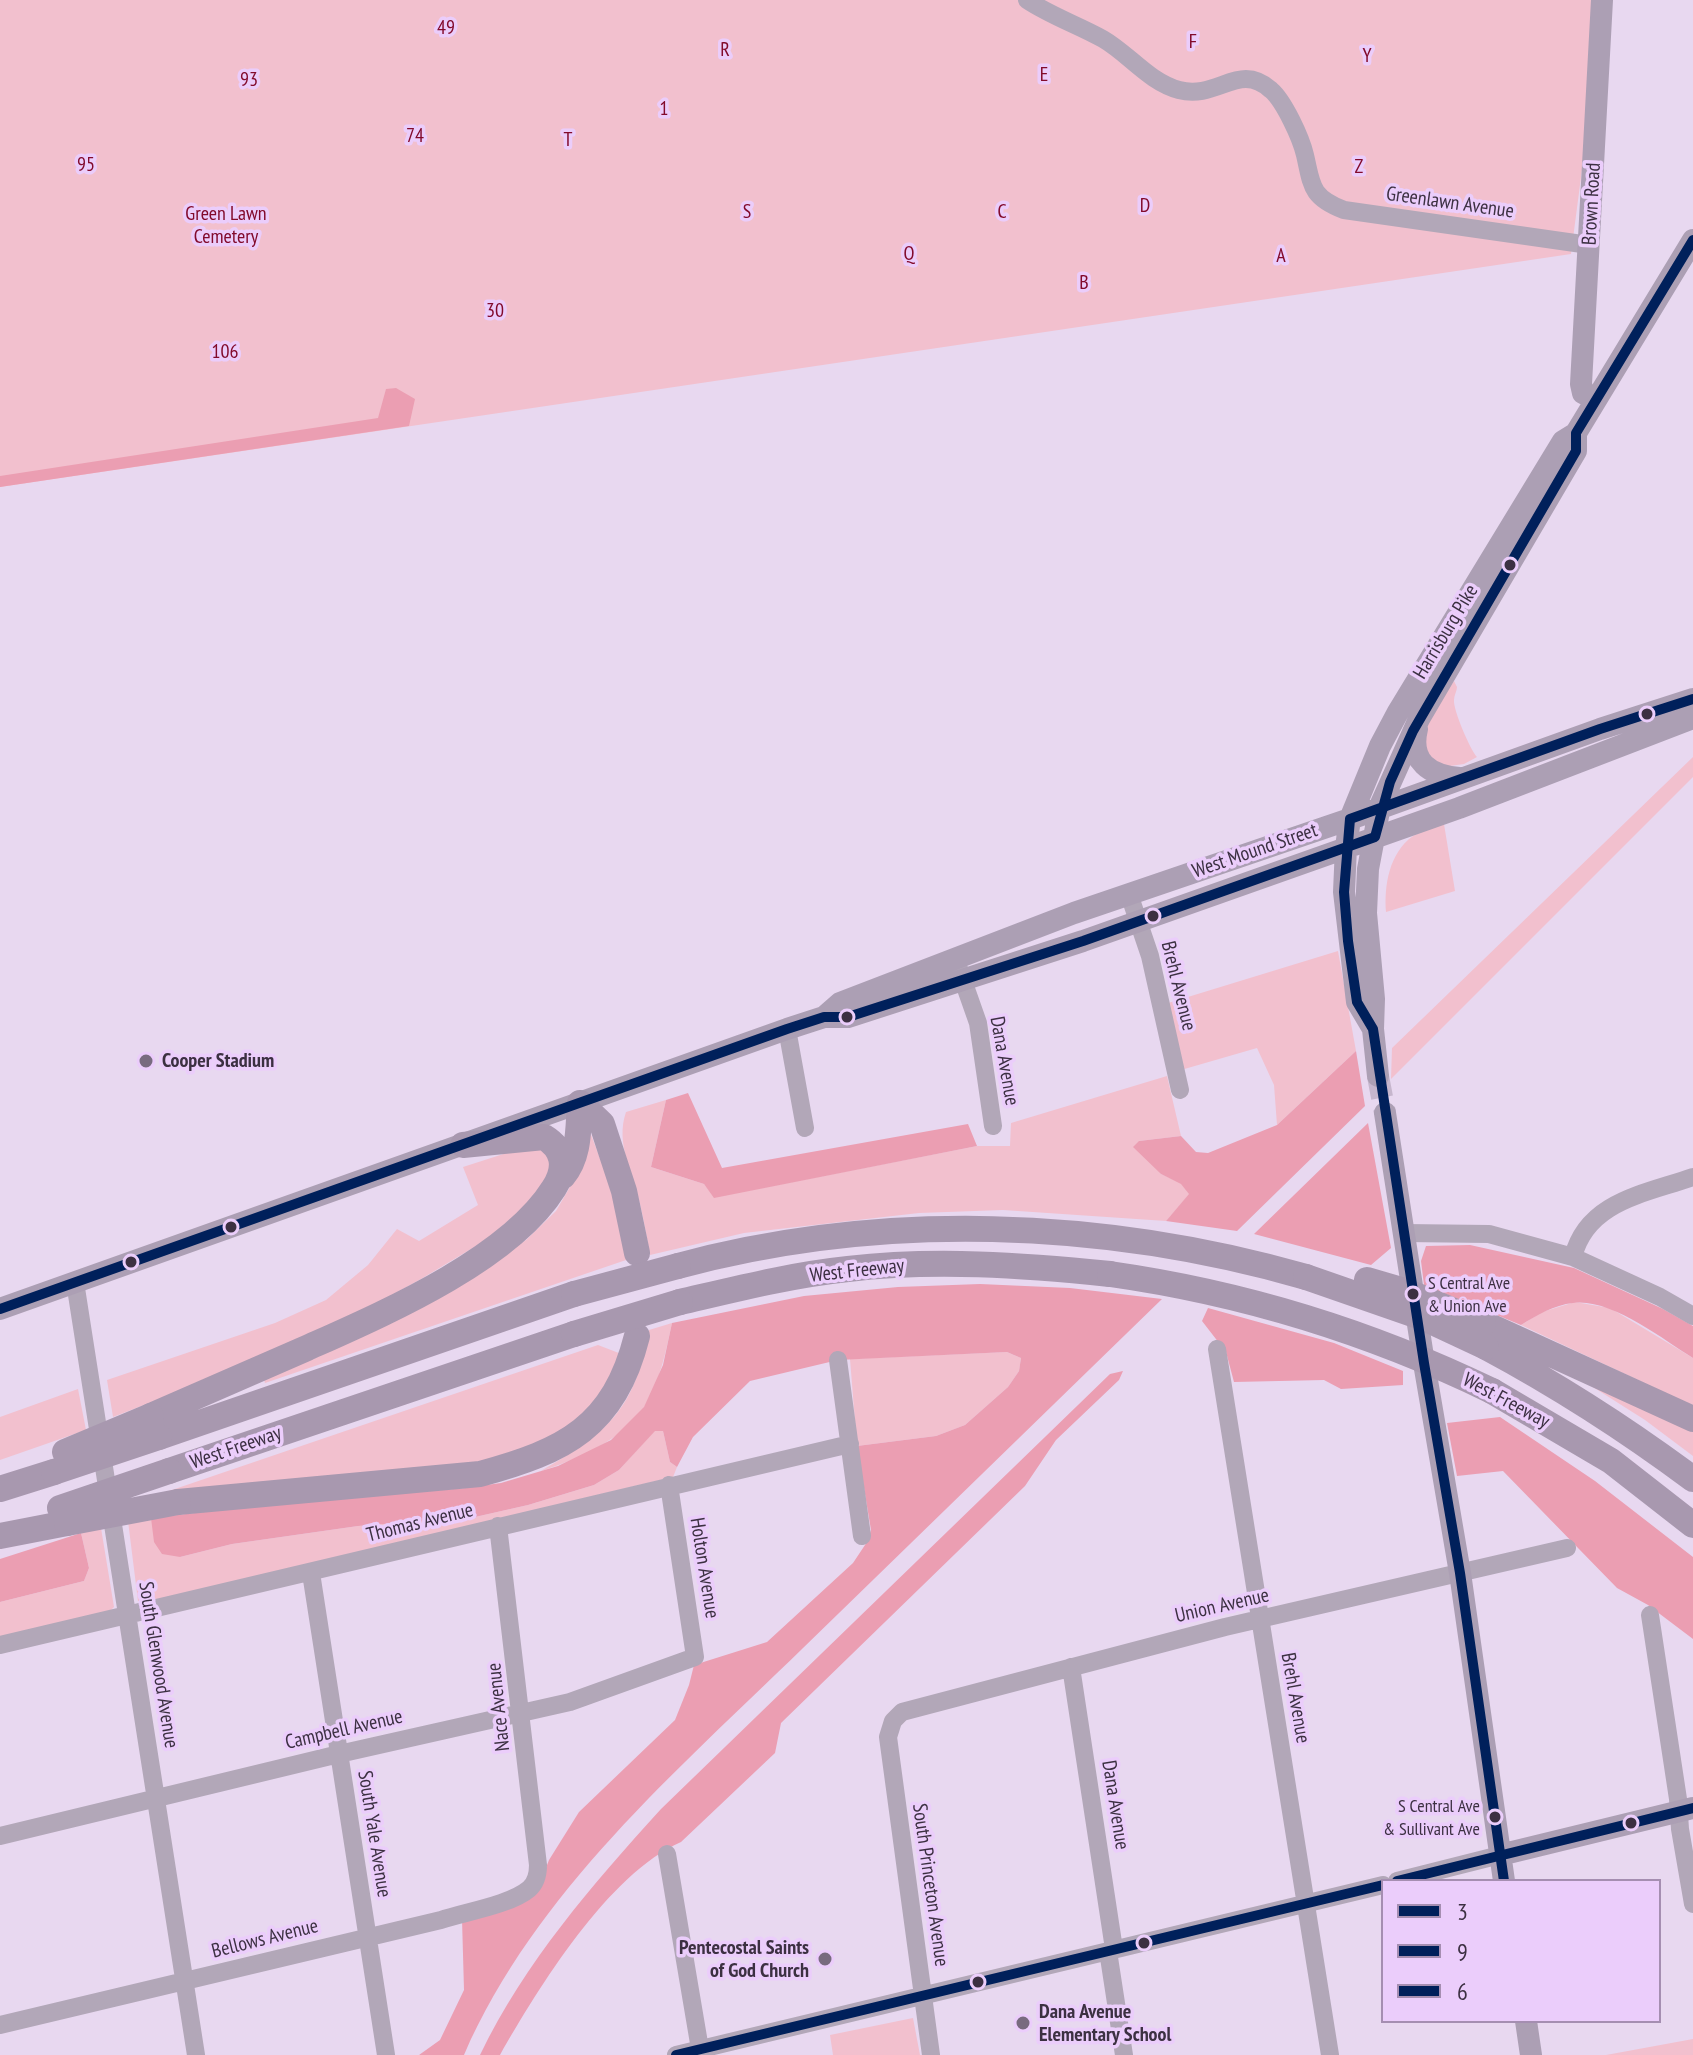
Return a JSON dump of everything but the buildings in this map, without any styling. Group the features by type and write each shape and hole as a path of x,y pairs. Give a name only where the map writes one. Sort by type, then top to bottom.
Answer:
{"highway":[{"path":"155,1426 431,1288 525,1224 545,1203 569,1169 576,1149 580,1103"},
{"path":"580,1103 602,1124 624,1191 637,1253"},
{"path":"463,1145 544,1137 555,1144 561,1154 563,1167 558,1182"},
{"name":"West Freeway","path":"0,1489 52,1465 155,1426 574,1294 678,1266 810,1239 907,1231 1015,1229 1135,1241 1244,1260 1485,1335 1693,1479"},
{"name":"West Freeway","path":"0,1530 63,1516 169,1471 574,1334 680,1302 753,1284 850,1268 948,1264 1045,1268 1158,1281 1282,1308 1411,1353 1492,1391 1611,1461 1692,1524"},
{"path":"1485,1335 1693,1419"},
{"path":"0,1536 63,1516 178,1502 480,1474 524,1462 566,1441 601,1415 623,1381 637,1336"},
{"path":"0,1481 52,1465"}],"main road":[{"name":"Brown Road","path":"1596,400 1583,393 1581,384 1602,0"},
{"name":"Harrisburg Pike","path":"1373,1029 1357,1002 1344,892 1350,819 1380,746 1420,674 1563,441 1576,433 1693,240"},
{"name":"Harrisburg Pike","path":"1373,1029 1374,999 1366,913 1368,869 1380,806 1419,719 1576,451 1576,433"},
{"name":"West Mound Street","path":"0,1309 787,1029 824,1017 848,1017 1129,894 1693,699"},
{"name":"West Mound Street","path":"958,969 1138,921 1473,803 1693,718"},
{"path":"1419,719 1414,739 1420,759 1437,775 1461,778"},
{"path":"1373,1029 1378,1076"},
{"path":"1385,1113 1460,1573 1504,1879"},
{"path":"1500,1855 1686,1810"},
{"path":"1526,2023 1531,2055"}],"street":[{"name":"Greenlawn Avenue","path":"1027,0 1048,14 1104,39 1154,78 1175,89 1203,92 1230,81 1250,78 1271,90 1283,104 1305,153 1312,185 1327,204 1344,210 1589,245"},
{"name":"Brehl Avenue","path":"1129,894 1150,956 1180,1090"},
{"name":"Dana Avenue","path":"958,969 978,1023 993,1126"},
{"path":"787,1029 805,1128"},
{"path":"1573,1257 1577,1240 1597,1215 1610,1207 1693,1177"},
{"path":"1404,1233 1489,1234 1573,1257 1660,1297 1693,1316"},
{"name":"South Glenwood Avenue","path":"75,1282 196,2055"},
{"name":"Brehl Avenue","path":"1217,1349 1330,2055"},
{"path":"838,1360 862,1536"},
{"name":"Thomas Avenue","path":"0,1645 850,1444"},
{"name":"Holton Avenue","path":"669,1485 695,1657"},
{"name":"Nace Avenue","path":"498,1526 538,1865 535,1882"},
{"name":"Union Avenue","path":"893,1721 902,1712 914,1708 1071,1667 1567,1548"},
{"name":"South Yale Avenue","path":"311,1573 386,2055"},
{"path":"1650,1615 1686,1810 1693,1904"},
{"name":"Campbell Avenue","path":"0,1836 570,1702 695,1657"},
{"name":"Dana Avenue","path":"1071,1667 1124,2055"},
{"name":"South Princeton Avenue","path":"893,1721 888,1737 931,2055"},
{"path":"667,1854 700,2052"},
{"path":"1405,1879 1500,1855"},
{"name":"Bellows Avenue","path":"0,2025 441,1920 511,1898 529,1889 535,1882"},
{"path":"676,2055 700,2052 1381,1885"}],"green space":[{"name":"Green Lawn Cemetery","path":"0,0 1593,0 1587,131 1571,254 0,487"},
{"path":"1454,681 1457,687 1454,700 1456,712 1477,757 1464,764 1443,767 1427,756 1423,728"},
{"path":"1693,757 1693,777 1391,1079 1392,1048"},
{"path":"1444,824 1455,891 1386,912 1387,881 1398,851 1413,836"},
{"path":"1338,951 1356,1051 1277,1125 1274,1085 1257,1048 1181,1070 1165,1004"},
{"path":"1167,1076 1181,1136 1139,1141 1161,1174 1181,1183 1190,1194 1166,1221 1003,1210 919,1213 744,1233 650,1255 624,1147 626,1112 666,1100 651,1167 704,1184 715,1197 977,1146 1010,1146 1011,1123"},
{"path":"590,1132 614,1195 629,1259 265,1383 263,1377 465,1280 526,1240 556,1211 574,1180"},
{"path":"540,1147 556,1161 541,1193 486,1240 361,1312 232,1371 113,1417 107,1380 275,1323 326,1300 368,1265 397,1229 419,1241 478,1205 463,1167 522,1148"},
{"path":"1575,1302 1610,1308 1693,1358 1693,1406 1521,1325 1542,1312"},
{"path":"672,1323 655,1386 636,1418 599,1447 541,1471 584,1443 615,1416 635,1381 649,1330"},
{"path":"598,1345 624,1355 603,1397 557,1439 468,1469 166,1492"},
{"path":"1007,1352 1021,1358 1019,1371 1008,1387 965,1425 936,1436 857,1446 850,1359"},
{"path":"1574,1375 1693,1426 1693,1456 1645,1420"},
{"path":"78,1389 86,1430 0,1460 0,1417"},
{"path":"654,1431 663,1431 670,1462 677,1467 673,1477 147,1603 138,1601 128,1521 151,1518 180,1557 232,1544 358,1526 475,1517 594,1485 619,1470"},
{"path":"101,1528 114,1607 108,1613 0,1638 0,1602 84,1581 89,1568 81,1533"},
{"path":"913,2018 920,2055 833,2055 830,2035"},
{"path":"1693,2039 1693,2055 1606,2055"}],"shaded area":[{"path":"396,388 415,399 409,426 0,487 0,476 378,418 386,389"},
{"path":"1356,1051 1365,1106 1237,1231 1166,1221 1189,1194 1181,1184 1161,1174 1133,1147 1139,1141 1181,1136 1196,1152 1208,1153 1277,1125"},
{"path":"688,1093 722,1168 968,1124 977,1146 714,1198 704,1184 651,1167 666,1100"},
{"path":"1368,1123 1391,1248 1371,1265 1254,1234"},
{"path":"1470,1245 1574,1268 1663,1309 1693,1326 1693,1358 1636,1322 1603,1307 1588,1303 1566,1304 1521,1325 1424,1285 1421,1261 1426,1246"},
{"path":"980,1284 1070,1288 1162,1299 706,1741 613,1837 569,1887 529,1940 494,1996 464,2055 419,2055 440,2040 464,1990 462,1919 540,1883 549,1860 579,1812 675,1720 694,1665 767,1642 853,1563 871,1530 857,1446 936,1436 965,1425 1008,1387 1019,1371 1021,1358 1007,1352 838,1360 750,1381 693,1437 677,1467 670,1462 663,1431 655,1431 619,1470 594,1485 475,1517 358,1526 232,1544 180,1557 162,1554 154,1542 151,1518 501,1483 558,1466 611,1440 644,1407 663,1365 672,1323 804,1296 898,1287"},
{"path":"1208,1308 1334,1343 1403,1371 1403,1385 1341,1389 1324,1380 1234,1382 1226,1352 1202,1321"},
{"path":"1123,1371 1119,1380 1056,1440 1025,1486 781,1723 775,1753 681,1842 627,1879 602,1906 555,1966 500,2055 480,2055 539,1956 585,1896 661,1809 1110,1374"},
{"path":"1500,1417 1595,1481 1693,1557 1693,1639 1648,1605 1617,1588 1503,1471 1457,1476 1447,1423"},
{"path":"81,1533 89,1568 84,1581 0,1602 0,1559"}],"tunnel":[{"path":"1378,1076 1385,1113"}],"transit line":[{"name":"3","path":"0,1309 787,1029 824,1017 848,1017 1083,941 1375,837 1390,782 1413,731 1576,451 1576,433 1693,240"},
{"name":"9","path":"1504,1879 1460,1573 1373,1029 1357,1002 1348,941 1344,892 1350,819 1693,699"},
{"name":"6","path":"1405,1879 1693,1808"},
{"name":"6","path":"676,2055 1381,1885"}],"place":[{"name":"Cooper Stadium","path":"146,1061"},
{"name":"S Central Ave & Union Ave","path":"1413,1294"},
{"name":"S Central Ave & Sullivant Ave","path":"1495,1817"},
{"name":"Pentecostal Saints of God Church","path":"825,1959"},
{"name":"Dana Avenue Elementary School","path":"1023,2023"}],"park label":[{"name":"49","path":"446,28"},
{"name":"F","path":"1193,42"},
{"name":"R","path":"725,50"},
{"name":"Y","path":"1367,56"},
{"name":"E","path":"1044,75"},
{"name":"93","path":"249,80"},
{"name":"1","path":"664,109"},
{"name":"74","path":"415,136"},
{"name":"T","path":"568,140"},
{"name":"95","path":"86,165"},
{"name":"Z","path":"1359,167"},
{"name":"D","path":"1145,206"},
{"name":"S","path":"747,212"},
{"name":"C","path":"1002,212"},
{"name":"Q","path":"909,254"},
{"name":"A","path":"1281,256"},
{"name":"B","path":"1084,283"},
{"name":"30","path":"495,311"},
{"name":"106","path":"225,352"}]}
